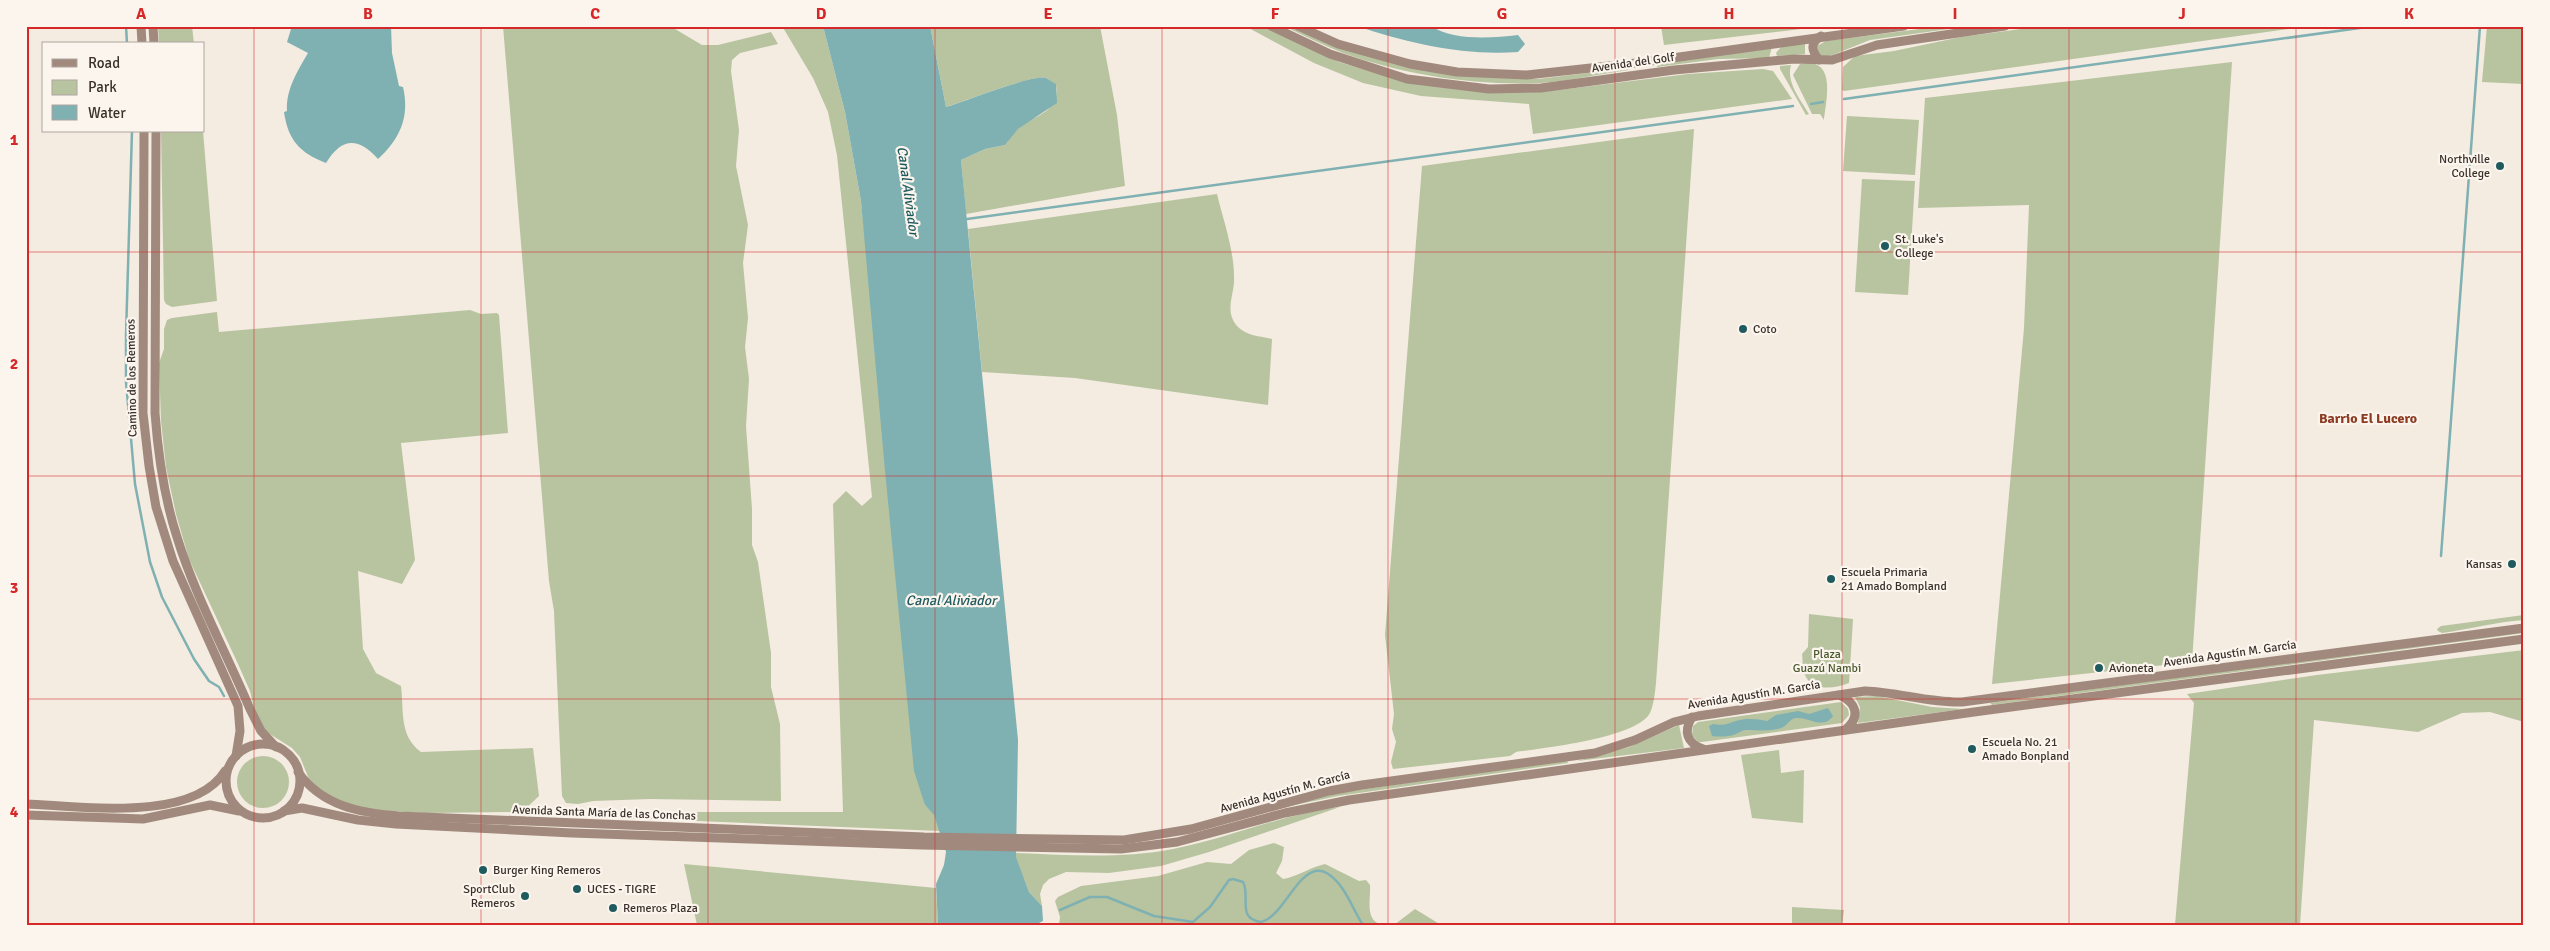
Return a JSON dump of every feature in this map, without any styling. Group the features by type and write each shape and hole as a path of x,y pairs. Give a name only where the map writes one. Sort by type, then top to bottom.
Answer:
{"main road":[{"path":"141,26 142,42"},
{"path":"153,26 154,42"},
{"name":"Avenida del Golf","path":"1271,26 1330,54 1407,79 1489,90 1541,88 1674,70 1794,59 1832,60 1876,45 2005,26"},
{"name":"Avenida del Golf","path":"1298,26 1338,44 1410,64 1457,72 1498,74 1561,72 1904,26"},
{"path":"1819,60 1813,52 1812,46 1814,41 1821,36"},
{"name":"Camino de los Remeros","path":"144,132 143,413 148,466 159,515 173,561 238,706 240,731 236,756"},
{"name":"Camino de los Remeros","path":"156,132 155,413 159,456 168,504 184,557 250,709 261,731 276,747"},
{"name":"Avenida Agustín M. García","path":"1028,844 1124,840 1161,836 1224,821 1329,791 1595,752 1635,740 1674,722 1692,717 1865,691 1884,692 1933,702 1962,702 2524,628"},
{"name":"Avenida Agustín M. García","path":"1028,844 1121,849 1153,847 1334,803 1703,749 2524,639"},
{"path":"1838,695 1852,702 1856,712 1853,722 1845,730"},
{"path":"1692,717 1687,728 1687,736 1691,742 1703,749"},
{"path":"26,804 142,808 172,803 209,790 220,780 236,756 255,745 276,747 286,752 294,761 298,772 297,793 284,811 262,818 210,805 143,819 26,815"},
{"path":"229,765 226,781 229,797 244,813"},
{"name":"Avenida Santa María de las Conchas","path":"298,772 316,793 330,801 370,814 922,841"},
{"name":"Avenida Santa María de las Conchas","path":"284,811 302,808 358,820 572,833 922,841"},
{"path":"922,841 1028,844"}],"green space":[{"path":"158,26 192,26 194,42 159,42"},
{"path":"503,26 670,26 702,45 718,45 771,32 778,44 740,53 732,60 731,71 739,130 736,166 748,225 743,263 748,318 745,347 749,379 746,426 752,509 752,545 758,562 771,653 771,687 780,724 781,801 650,799 593,801 578,804 566,803 562,796 554,611 549,581"},
{"path":"782,26 823,26 845,112 861,201 925,805 934,814 940,831 626,818 626,812 843,812 833,504 846,491 862,506 872,497 837,155 828,112 813,78"},
{"path":"930,26 1100,26 1117,115 1125,186 966,214 961,160 985,149 1005,145 1018,129 1050,107 1054,102 1056,85 1046,78 1028,80 946,107"},
{"path":"1245,26 1264,26 1339,62 1379,74 1542,92 1688,74 1763,69 1773,71 1792,99 1533,134 1529,104 1421,96 1363,83 1314,63"},
{"path":"1284,26 1295,27 1344,48 1470,76 1538,79 1628,68 1628,70 1541,83 1466,81 1415,73 1366,61 1343,53"},
{"path":"1661,26 1827,26 1664,45"},
{"path":"1943,26 1970,26 1870,40 1825,58 1818,54 1817,46 1826,41"},
{"path":"2043,26 2309,26 1842,90 1843,67 1855,56 1894,51 1961,37"},
{"path":"2487,26 2524,26 2524,84 2482,82"},
{"path":"1805,41 1805,54 1777,56 1776,53 1781,47"},
{"path":"1772,47 1769,58 1718,59 1657,67 1657,64"},
{"path":"2232,62 2192,662 1992,684 2024,328 2029,205 1918,208 1925,98"},
{"path":"1800,64 1816,64 1826,76 1827,94 1824,120 1820,114 1812,114 1793,75"},
{"path":"1791,65 1790,78 1809,114 1806,115 1780,69 1780,66"},
{"path":"1847,116 1919,120 1915,175 1843,171"},
{"path":"1694,129 1656,683 1650,713 1642,722 1627,729 1588,740 1516,752 1510,756 1393,769 1391,762 1396,742 1392,729 1394,714 1385,635 1422,166"},
{"path":"161,132 203,132 217,301 172,307 166,304 164,300"},
{"path":"1862,179 1915,181 1908,295 1855,292"},
{"path":"1217,194 1233,260 1234,282 1231,315 1237,326 1245,332 1272,339 1268,405 1075,378 982,372 968,229"},
{"path":"470,310 481,314 497,313 499,315 508,433 401,443 415,560 402,584 358,571 363,649 376,673 401,686 406,731 414,746 421,752 533,748 539,796 522,812 424,813 372,810 338,801 323,793 309,779 300,757 292,748 265,731 256,716 250,691 189,559 176,514 166,467 161,421 159,363 164,349 164,329 167,320 172,318 217,312 219,332"},
{"name":"Plaza Guazú Nambi","path":"1809,614 1853,619 1849,683 1837,687 1824,687 1817,686 1807,679 1803,671 1802,654 1808,647"},
{"path":"2524,615 2524,620 2442,633 2437,629 2441,626"},
{"path":"2524,630 2524,633 1992,705 1990,703"},
{"path":"2524,650 2524,722 2490,712 2462,713 2418,732 2314,720 2300,925 2175,925 2194,703 2187,694 2317,675"},
{"path":"1877,696 1932,707 1964,709 1858,723 1860,707 1855,697"},
{"path":"1841,702 1848,709 1849,715 1842,723 1702,742 1698,742 1692,735 1693,726 1698,722"},
{"path":"1679,725 1684,748 1577,761 1629,747"},
{"path":"1779,750 1781,773 1804,770 1803,823 1752,818 1741,755"},
{"path":"258,756 268,756 278,760 285,767 289,782 285,797 278,804 268,808 258,808 248,804 241,797 237,787 237,777 241,767 248,760"},
{"path":"1567,760 1568,763 1338,796 1271,810 1337,793"},
{"path":"1340,807 1209,852 1161,866 1109,873 1066,872 1049,879 1043,885 1040,894 1042,906 1029,892 1016,858 1016,853 1094,856 1134,854 1173,849 1215,839 1277,820"},
{"path":"1274,843 1284,847 1282,861 1276,873 1283,879 1325,864 1359,881 1366,880 1370,885 1369,902 1371,914 1376,922 1382,925 1059,925 1060,917 1055,901 1058,897 1081,886 1158,876 1207,862 1231,864 1249,850"},
{"path":"684,864 936,888 938,925 697,925"},
{"path":"1792,907 1844,910 1842,925 1792,925"},
{"path":"1415,909 1441,925 1394,925"}],"water":[{"path":"292,26 391,26 392,53 399,86 403,87 405,108 404,118 397,135 392,144 378,159 364,146 350,143 338,149 326,163 302,150 292,138 284,112 287,111 288,95 293,81 308,53 287,42"},
{"name":"Canal Aliviador","path":"823,26 930,26 946,107 1027,80 1046,78 1056,84 1057,103 1018,129 1005,145 985,149 961,160 1018,740 1016,857 1029,892 1042,906 1043,921 1035,925 938,925 936,884 944,865 946,852 934,815 925,805 914,771 861,201 845,112"},
{"path":"1357,26 1431,26 1450,34 1473,37 1518,35 1525,44 1518,52 1498,53 1457,50 1416,43"},
{"path":"1828,708 1833,716 1829,720 1820,723 1802,718 1794,718 1783,727 1777,729 1745,730 1733,735 1724,736 1712,736 1709,726 1744,719 1767,721 1776,715 1798,711 1809,714"}],"waterway":[{"path":"126,26 127,42"},
{"path":"1844,99 2374,26"},
{"path":"2441,556 2480,26"},
{"path":"1811,104 1823,102"},
{"path":"967,219 1793,106"},
{"path":"132,132 126,382 135,484 150,562 162,597 194,659 209,681 219,687 224,696"},
{"path":"1060,910 1090,897 1107,897 1154,916 1193,922 1210,907 1229,880 1233,879 1243,882 1246,894 1246,912 1253,920 1261,922 1281,907 1298,883 1308,874 1318,871 1329,875 1342,888 1363,925"}],"place":[{"name":"Northville College","path":"2500,166"},
{"name":"St. Luke's College","path":"1885,246"},
{"name":"Coto","path":"1743,329"},
{"name":"Kansas","path":"2512,564"},
{"name":"Escuela Primaria 21 Amado Bompland","path":"1831,579"},
{"name":"Avioneta","path":"2099,668"},
{"name":"Escuela No. 21 Amado Bonpland","path":"1972,749"},
{"name":"Burger King Remeros","path":"483,870"},
{"name":"UCES - TIGRE","path":"577,889"},
{"name":"SportClub Remeros","path":"525,896"},
{"name":"Remeros Plaza","path":"613,908"}],"district":[{"name":"Barrio El Lucero","path":"2368,418"}]}
